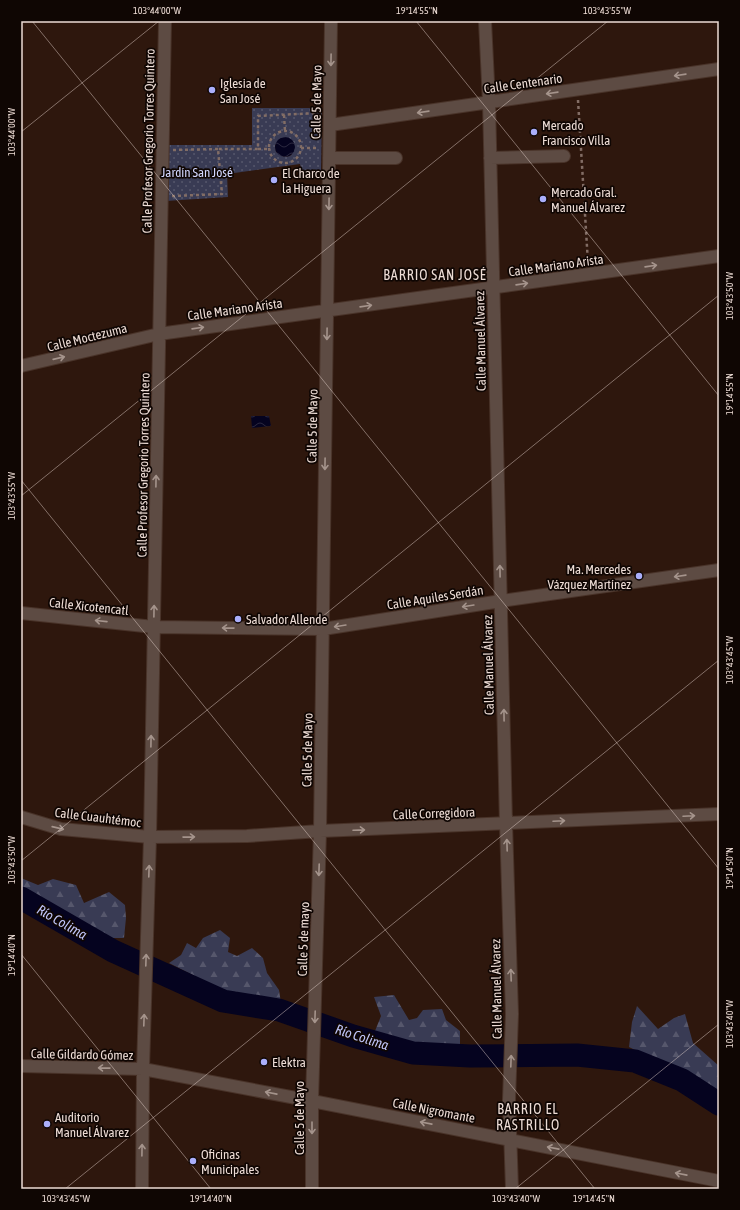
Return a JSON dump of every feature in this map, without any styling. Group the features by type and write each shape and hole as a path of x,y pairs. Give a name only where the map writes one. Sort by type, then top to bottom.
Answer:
{"street":[{"name":"Calle Profesor Gregorio Torres Quintero","path":"142,1189 143,1069 150,837 165,21"},
{"name":"Calle 5 de Mayo","path":"320,832 332,21"},
{"name":"Calle Manuel Álvarez","path":"485,21 489,102 506,824 512,1014 510,1100 512,1189"},
{"name":"Calle Centenario","path":"330,125 719,69"},
{"path":"330,153 396,158"},
{"path":"490,158 564,156"},
{"name":"Calle Mariano Arista","path":"159,334 719,256"},
{"name":"Calle Moctezuma","path":"21,366 159,334"},
{"name":"Calle Aquiles Serdán","path":"154,627 323,628 501,600 719,570"},
{"name":"Calle Xicotencatl","path":"21,613 154,627"},
{"name":"Calle Corregidora","path":"150,837 247,836 719,814"},
{"name":"Calle Cuauhtémoc","path":"21,818 61,829 150,837"},
{"name":"Calle 5 de mayo","path":"314,1047 320,832"},
{"name":"Calle 5 de Mayo","path":"312,1189 312,1101 314,1047"},
{"name":"Calle Gildardo Gómez","path":"21,1066 143,1069"},
{"name":"Calle Nigromante","path":"143,1069 511,1139 719,1181"}],"path":[{"path":"577,90 588,275"},
{"path":"258,149 258,116 330,112"},
{"path":"284,115 285,131"},
{"path":"285,131 293,133 297,137 300,141 301,148 299,156 295,160 286,164 276,161 269,149 272,137 277,133 285,131"},
{"path":"301,148 330,153"},
{"path":"161,196 222,194 218,149"},
{"path":"162,150 269,149"}],"green space":[{"name":"Jardín San José","path":"252,108 322,108 321,173 302,175 300,164 227,174 228,197 166,201 168,145 252,145","holes":["288,138 293,142 292,154 290,156 284,157 276,152 275,145"]},
{"path":"21,878 38,885 53,879 76,885 84,903 109,892 125,905 126,918 124,938 101,938 69,931 48,909 30,910 21,905"},
{"path":"220,930 230,938 228,952 237,956 252,948 263,958 267,973 279,990 281,1003 222,990 169,963 181,955 187,943 196,948 203,938"},
{"path":"394,995 409,1020 417,1018 423,1010 442,1009 446,1020 460,1031 460,1045 416,1047 375,1031 381,1016 374,997"},
{"path":"637,1006 658,1029 674,1018 685,1014 693,1043 719,1066 719,1099 678,1071 629,1047 632,1022"}],"water":[{"path":"285,137 292,140 295,147 292,154 285,157 278,154 275,147 278,140"},
{"path":"251,416 269,416 271,426 252,428"}],"waterway":[{"name":"Río Colima","path":"21,898 113,951 223,1001 279,1010 353,1036 413,1053 470,1056 577,1055 635,1061 682,1080 719,1104"}],"place":[{"name":"Iglesia de San José","path":"212,90"},
{"name":"Mercado Francisco Villa","path":"534,132"},
{"name":"El Charco de la Higuera","path":"274,180"},
{"name":"Mercado Gral. Manuel Álvarez","path":"543,199"},
{"name":"Ma. Mercedes Vázquez Martínez","path":"639,576"},
{"name":"Salvador Allende","path":"238,619"},
{"name":"Elektra","path":"264,1062"},
{"name":"Auditorio Manuel Álvarez","path":"47,1124"},
{"name":"Oficinas Municipales","path":"193,1161"}],"district":[{"name":"BARRIO SAN JOSÉ","path":"435,275"},
{"name":"BARRIO EL RASTRILLO","path":"528,1118"}]}
